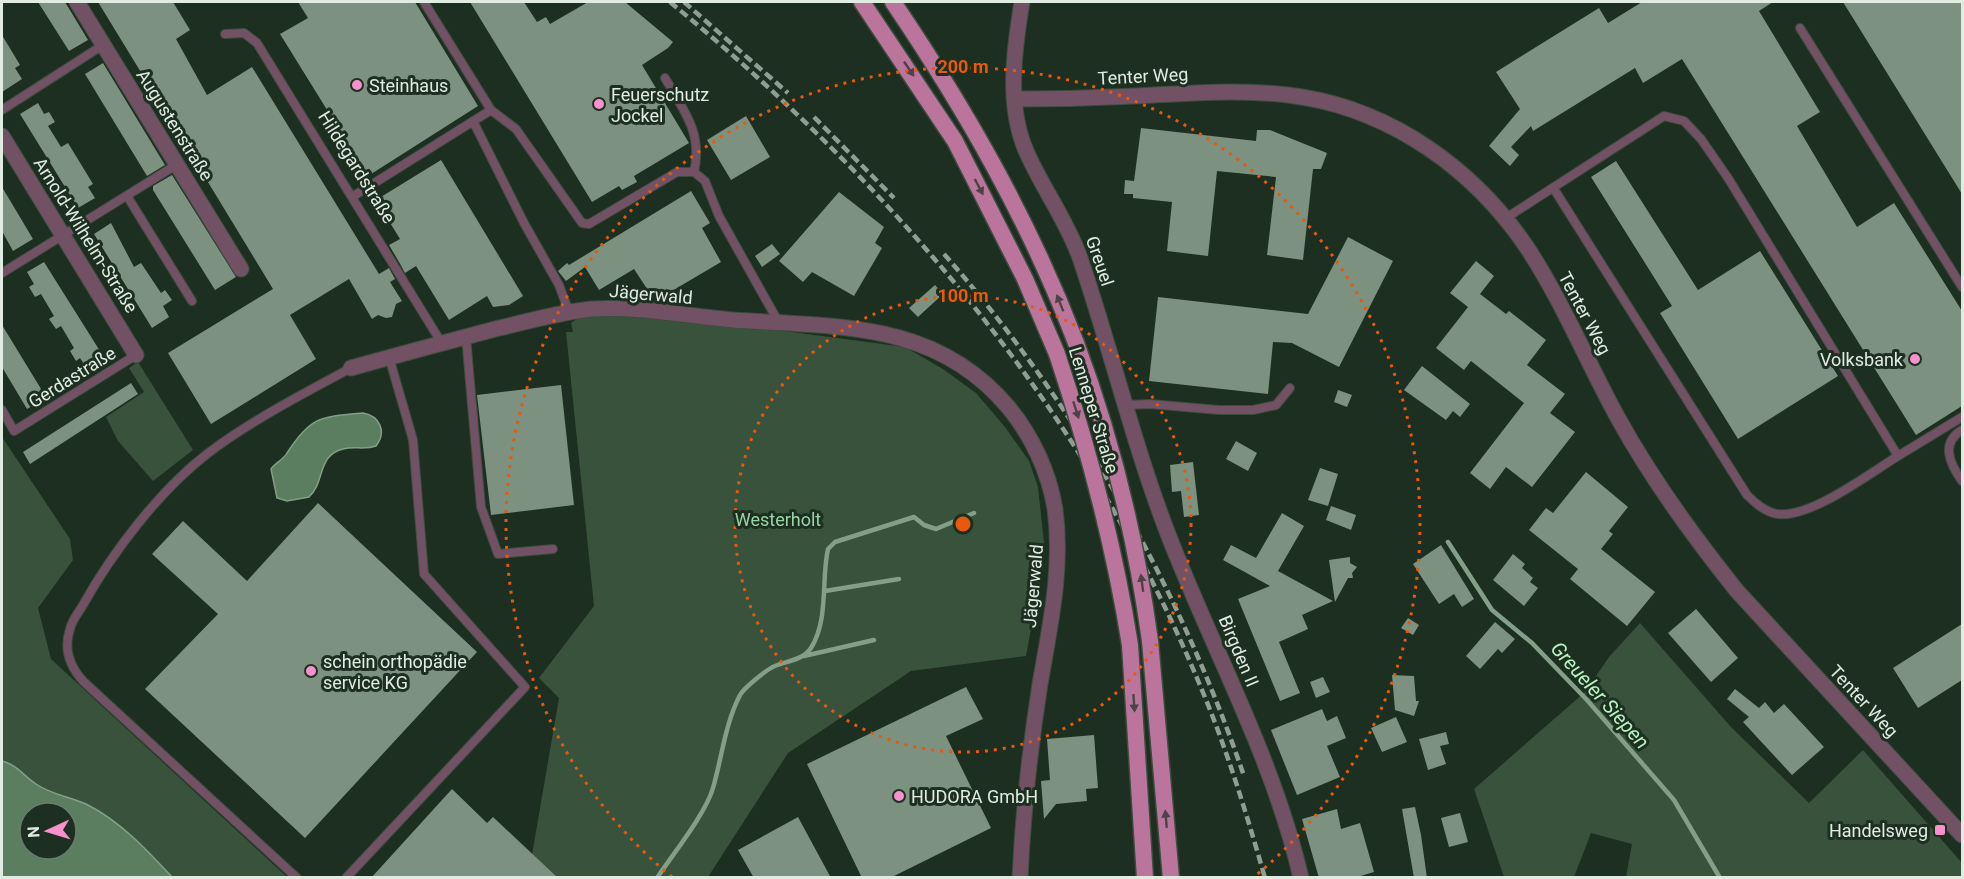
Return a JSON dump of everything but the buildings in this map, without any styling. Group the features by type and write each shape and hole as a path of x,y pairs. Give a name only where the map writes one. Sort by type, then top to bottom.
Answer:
{"main road":[{"name":"Lenneper Straße","path":"862,2 955,141 1025,279 1057,354 1102,502 1119,578 1130,645 1145,878"},
{"name":"Lenneper Straße","path":"892,2 951,89 1002,176 1040,256 1076,343 1102,419 1126,509 1140,574 1150,641 1171,878"}],"street":[{"name":"Augustenstraße","path":"77,2 241,269"},
{"name":"Greuel","path":"1022,6 1013,60 1015,99 1027,153 1078,253 1136,442"},
{"name":"Tenter Weg","path":"1015,99 1238,91 1301,97 1337,104 1375,118 1428,147 1471,180 1506,218 1546,279 1619,419 1654,479 1706,552 1737,591 1962,835"},
{"name":"Arnold-Wilhelm-Straße","path":"2,136 136,355"},
{"name":"Jägerwald","path":"572,312 620,309 885,333 942,353 975,374 996,393 1018,420 1035,447 1054,506 1058,575 1030,749 1020,878"},
{"path":"351,368 441,342 572,312"},
{"name":"Birgden II","path":"1136,442 1167,532 1275,790 1288,827 1300,878"}],"lane":[{"path":"424,2 491,110 516,129 582,223 589,224 677,172 694,172 705,181 719,216 779,323"},
{"path":"1800,28 1962,287"},
{"name":"Hildegardstraße","path":"225,34 244,33 257,43 441,342"},
{"path":"2,110 102,45"},
{"path":"665,78 692,123 698,151 694,172"},
{"path":"352,196 491,110"},
{"path":"1506,218 1664,116 1684,121 1701,139 1728,178 1898,456"},
{"path":"473,121 572,312"},
{"path":"2,273 176,165"},
{"path":"1554,189 1747,495 1758,506 1773,514 1805,510 1962,417"},
{"path":"127,196 192,301"},
{"path":"466,337 481,507 498,554 553,549"},
{"name":"Gerdastraße","path":"2,410 14,431 136,355"},
{"path":"346,878 525,687 424,574 413,440 389,357"},
{"path":"297,878 72,669 67,654 69,629 123,542 188,471 208,453 304,393 351,368"},
{"path":"1124,405 1253,410 1276,405 1290,388"},
{"path":"1962,430 1955,434 1947,448 1949,460 1962,481"}],"green space":[{"name":"Westerholt","path":"584,314 656,317 905,347 943,369 976,393 1005,427 1029,461 1038,487 1045,552 1026,656 911,671 788,753 708,877 528,878 559,698 539,678 594,606 566,332 573,332 571,323"},
{"path":"138,362 193,450 153,481 118,441 106,417 144,392 129,368"},
{"path":"2,437 70,539 73,560 38,608 51,659 287,877 2,877"},
{"path":"1640,623 1731,727 1809,803 1863,750 1962,863 1962,877 1626,877 1632,844 1591,833 1574,877 1504,877 1474,789 1585,692 1609,657"}],"shaded area":[{"path":"363,413 374,417 380,425 381,435 376,446 347,448 335,452 325,463 314,491 309,497 287,501 277,498 271,469 310,425 326,418"},
{"path":"2,761 16,767 42,788 78,801 18,801 18,861 78,861 78,801 100,812 122,828 172,877 2,877"}],"waterway":[{"path":"657,878 709,798 727,729 740,695 767,671 808,652 817,637 822,612 828,549 835,542 914,517 924,525 936,529 974,513"},
{"name":"Greueler Siepen","path":"1448,542 1492,610 1532,643 1587,700 1674,800 1720,878"},
{"path":"825,591 899,579"},
{"path":"804,656 874,640"}],"railway":[{"path":"670,2 753,73 832,148 906,227 976,310 1041,397 1100,488 1153,583 1199,683 1218,731 1265,878"},
{"path":"684,2 788,93"},
{"path":"814,117 894,198"},
{"path":"944,254 1038,373 1120,500 1156,567 1188,636 1218,705 1244,776"}],"place":[{"name":"Steinhaus","path":"357,85"},
{"name":"Feuerschutz Jockel","path":"599,104"},
{"name":"Volksbank","path":"1915,359"},
{"name":"schein orthopädie service KG","path":"311,671"},
{"name":"HUDORA GmbH","path":"899,796"},
{"name":"Handelsweg","path":"1940,830"}]}
